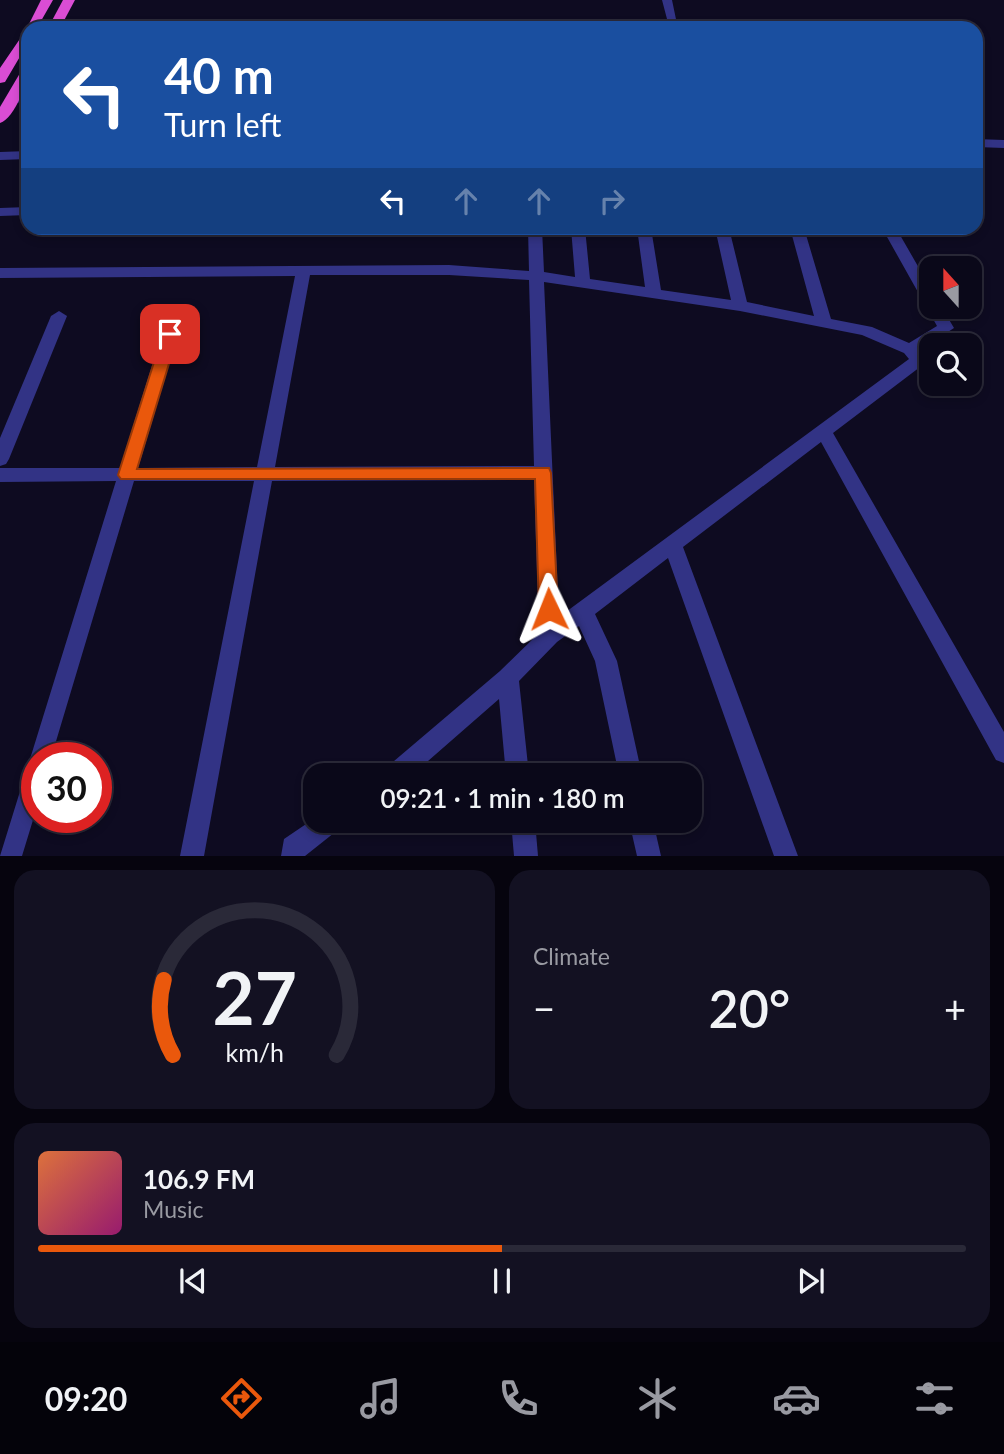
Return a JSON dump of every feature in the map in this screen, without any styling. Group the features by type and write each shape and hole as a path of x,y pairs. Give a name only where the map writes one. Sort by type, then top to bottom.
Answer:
{"highway":[{"path":"35,21 47,0"},
{"path":"58,21 69,0"},
{"path":"0,79 21,44"},
{"path":"0,119 21,83"}],"street":[{"path":"667,0 673,21"},
{"path":"12,99 21,98"},
{"path":"983,143 1004,144"},
{"path":"0,156 21,155"},
{"path":"0,212 21,211"},
{"path":"535,235 550,636"},
{"path":"579,235 583,283"},
{"path":"645,235 654,294"},
{"path":"724,235 740,306"},
{"path":"799,235 824,323"},
{"path":"893,235 919,281"},
{"path":"0,273 449,270 537,276 740,306 866,331 910,349 918,360 550,636 508,678 409,763"},
{"path":"192,856 303,271"},
{"path":"45,742 177,311"},
{"path":"0,459 59,316"},
{"path":"910,349 946,328 941,319"},
{"path":"824,432 1004,753"},
{"path":"0,475 543,473"},
{"path":"673,545 786,856"},
{"path":"583,611 606,661 628,763"},
{"path":"508,678 517,763"},
{"path":"10,856 21,820"},
{"path":"293,856 293,847 313,833"},
{"path":"524,833 526,856"},
{"path":"644,833 649,856"}],"route":[{"path":"170,334 127,475 543,473 549,609"}]}
